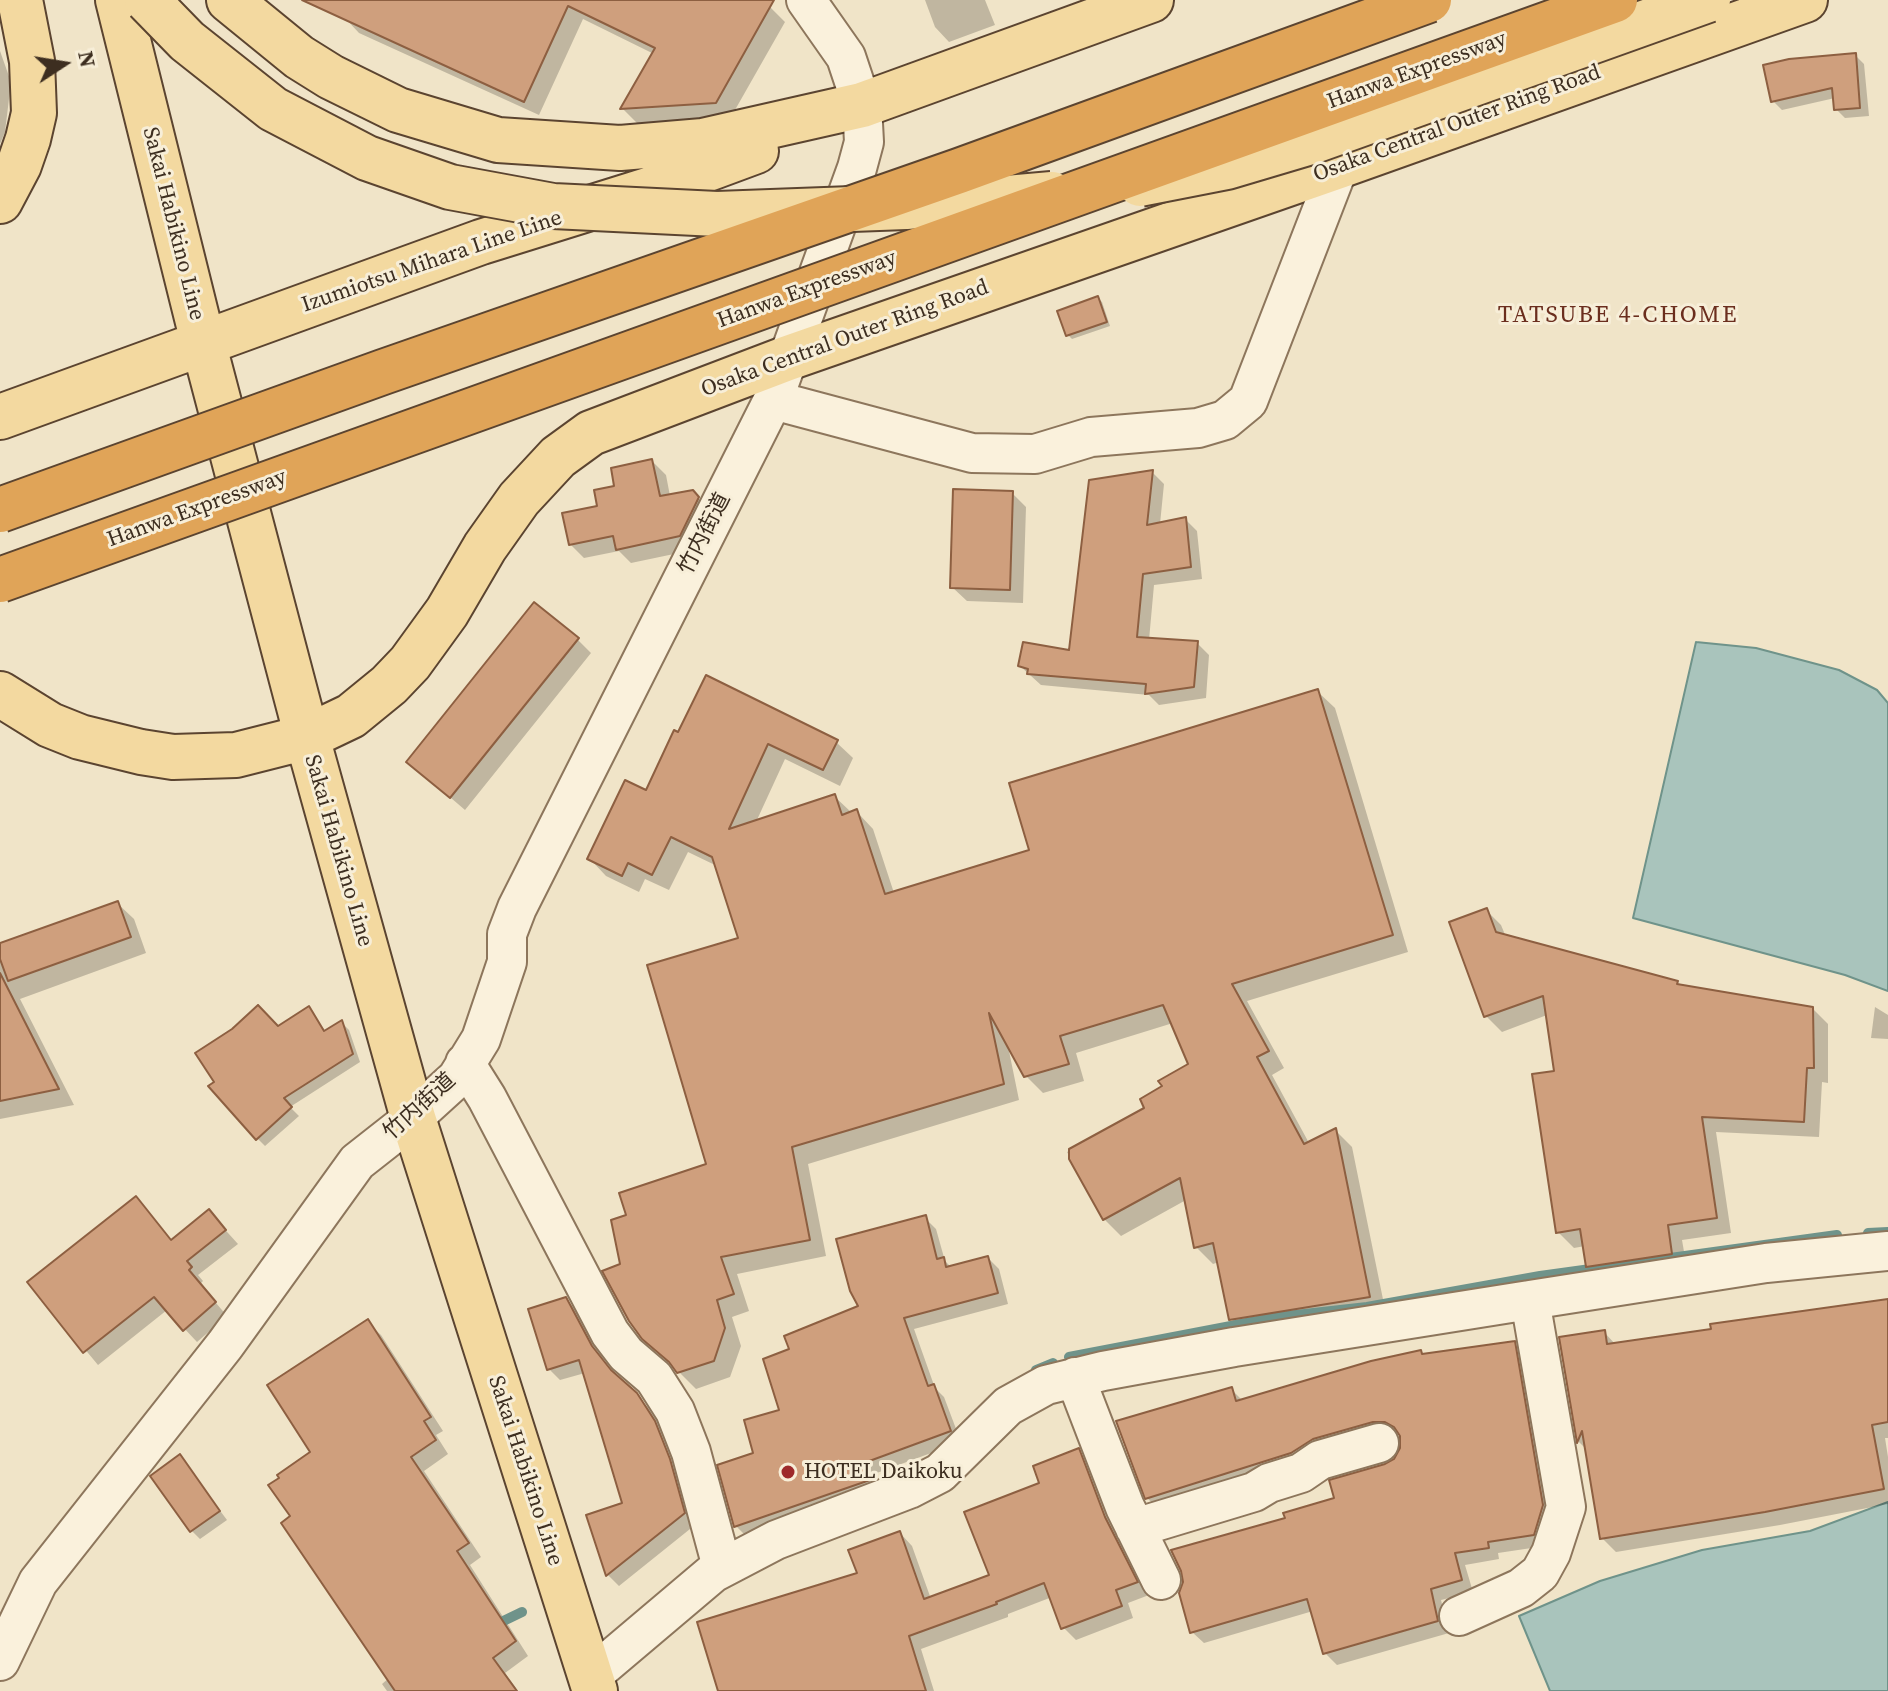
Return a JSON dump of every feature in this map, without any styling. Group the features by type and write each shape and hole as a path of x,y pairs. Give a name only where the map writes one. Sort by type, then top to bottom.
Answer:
{"highway":[{"path":"0,510 1429,0"},
{"name":"Hanwa Expressway","path":"0,580 1615,0"}],"main road":[{"path":"0,201 19,165 34,113 32,61 20,0"},
{"name":"Sakai Habikino Line","path":"118,0 203,342 307,737 413,1118 592,1684"},
{"name":"Osaka Central Outer Ring Road","path":"147,0 187,41 273,109 339,145 412,176 450,187 553,206 717,214 906,207 1026,198 1150,182 1227,167 1311,142 1708,0"},
{"path":"229,0 299,57 342,83 398,110 498,140 620,148 703,141 862,105 1151,0"},
{"name":"Osaka Central Outer Ring Road","path":"0,694 50,725 80,737 141,752 201,757 236,755 307,737 330,728 369,703 410,663 447,612 502,521 558,457 591,433 788,358 1805,0"},
{"name":"Izumiotsu Mihara Line Line","path":"0,417 481,242 667,184 797,136 862,105"},
{"path":"0,718 80,737"}],"street":[{"name":"竹内街道","path":"0,1661 38,1582 225,1345 357,1162 457,1078 481,1039 507,962 507,934 517,908 773,400 864,142 862,105 846,57 806,0"},
{"path":"773,400 972,453 1035,454 1091,437 1198,428 1225,420 1248,401 1339,166"},
{"path":"465,1063 487,1098 610,1333 626,1354 654,1378 675,1411 691,1452 722,1567"},
{"path":"592,1684 722,1567 776,1540 928,1480 953,1463 1000,1413 1018,1399 1046,1385 1234,1347 1766,1263 1888,1251"},
{"path":"1459,1616 1521,1588 1540,1573 1551,1553 1566,1507 1530,1300"},
{"path":"1075,1377 1135,1528 1161,1580"},
{"path":"1135,1528 1254,1492 1269,1483 1301,1473 1320,1460 1379,1443"}],"water":[{"path":"1696,642 1756,648 1839,670 1877,690 1888,703 1888,991 1845,975 1633,918"},
{"path":"1888,1502 1888,1691 1550,1691 1519,1616 1600,1581 1702,1550 1810,1531"}],"building":[{"path":"302,0 774,0 716,103 620,109 655,48 568,6 524,102"},
{"path":"1856,53 1860,108 1834,110 1832,88 1771,102 1763,65 1789,59"},
{"path":"1098,296 1107,322 1066,336 1057,311"},
{"path":"652,459 660,496 693,490 699,497 680,536 616,550 613,536 569,545 562,513 597,506 594,490 614,486 611,468"},
{"path":"1153,470 1147,525 1186,517 1191,567 1143,574 1137,637 1198,641 1194,687 1145,694 1146,684 1027,674 1028,669 1018,666 1023,642 1069,650 1089,480"},
{"path":"953,489 1013,491 1010,590 950,588"},
{"path":"534,602 579,638 450,798 406,762"},
{"path":"706,675 838,740 823,770 768,744 729,829 835,794 842,815 857,809 885,894 1029,850 1009,783 1318,689 1393,935 1232,984 1269,1051 1257,1057 1304,1144 1336,1128 1370,1297 1229,1320 1213,1243 1194,1248 1180,1178 1103,1220 1069,1159 1069,1149 1144,1108 1140,1099 1162,1086 1158,1081 1188,1064 1163,1005 1060,1036 1069,1064 1024,1077 989,1013 1004,1084 792,1147 810,1240 721,1257 734,1294 717,1300 725,1328 714,1361 677,1373 642,1339 602,1271 620,1264 611,1220 626,1215 619,1193 706,1164 647,965 738,938 712,857 671,837 652,875 628,863 622,876 587,859 625,780 646,790 674,730 678,732"},
{"path":"118,901 131,937 8,981 0,959 0,943"},
{"path":"1487,908 1496,932 1678,981 1677,984 1813,1007 1814,1068 1807,1068 1804,1122 1702,1117 1717,1218 1668,1225 1672,1254 1586,1267 1580,1229 1556,1233 1532,1074 1554,1071 1543,996 1484,1017 1449,922"},
{"path":"0,973 59,1089 0,1101"},
{"path":"258,1005 278,1026 309,1006 324,1031 342,1020 353,1054 284,1098 292,1107 256,1140 208,1086 214,1082 195,1053 232,1029"},
{"path":"136,1196 171,1240 209,1209 226,1230 187,1261 192,1267 189,1270 216,1302 183,1331 154,1297 83,1353 27,1282"},
{"path":"926,1215 937,1259 944,1257 946,1267 988,1256 998,1293 904,1318 928,1386 934,1384 951,1431 864,1463 870,1480 734,1527 717,1465 753,1453 744,1420 779,1410 763,1359 789,1349 784,1336 858,1306 850,1291 836,1239"},
{"path":"566,1297 592,1346 611,1370 637,1393 655,1421 670,1459 685,1513 606,1576 586,1515 622,1503 579,1360 547,1370 528,1309"},
{"path":"1888,1299 1888,1422 1872,1425 1884,1489 1600,1539 1582,1431 1577,1443 1559,1337 1605,1330 1607,1344 1711,1329 1710,1324"},
{"path":"368,1319 431,1417 424,1421 436,1440 411,1457 469,1543 457,1551 516,1641 493,1658 517,1691 395,1691 281,1523 290,1516 268,1485 310,1452 267,1385"},
{"path":"1515,1341 1543,1505 1534,1535 1488,1542 1489,1548 1455,1553 1462,1580 1431,1589 1438,1621 1323,1654 1307,1599 1190,1633 1179,1593 1183,1582 1181,1571 1171,1550 1285,1518 1283,1513 1334,1498 1329,1480 1394,1459 1400,1448 1400,1436 1394,1427 1385,1422 1373,1422 1313,1439 1291,1453 1145,1499 1116,1421 1232,1387 1236,1401 1371,1361 1421,1350 1422,1354"},
{"path":"1079,1448 1105,1517 1138,1582 1116,1590 1122,1606 1061,1629 1044,1583 909,1636 926,1691 718,1691 697,1622 857,1573 848,1550 900,1531 924,1599 989,1575 964,1512 1039,1483 1033,1466"},
{"path":"180,1454 220,1511 190,1532 150,1476"}],"waterway":[{"path":"1868,1233 1888,1232"},
{"path":"1069,1357 1278,1317 1367,1307 1540,1276 1837,1235"},
{"path":"1036,1370 1053,1363"},
{"path":"493,1626 522,1612"}],"place":[{"name":"HOTEL Daikoku","path":"788,1472"}],"district":[{"name":"TATSUBE 4-CHOME","path":"1618,316"}]}
